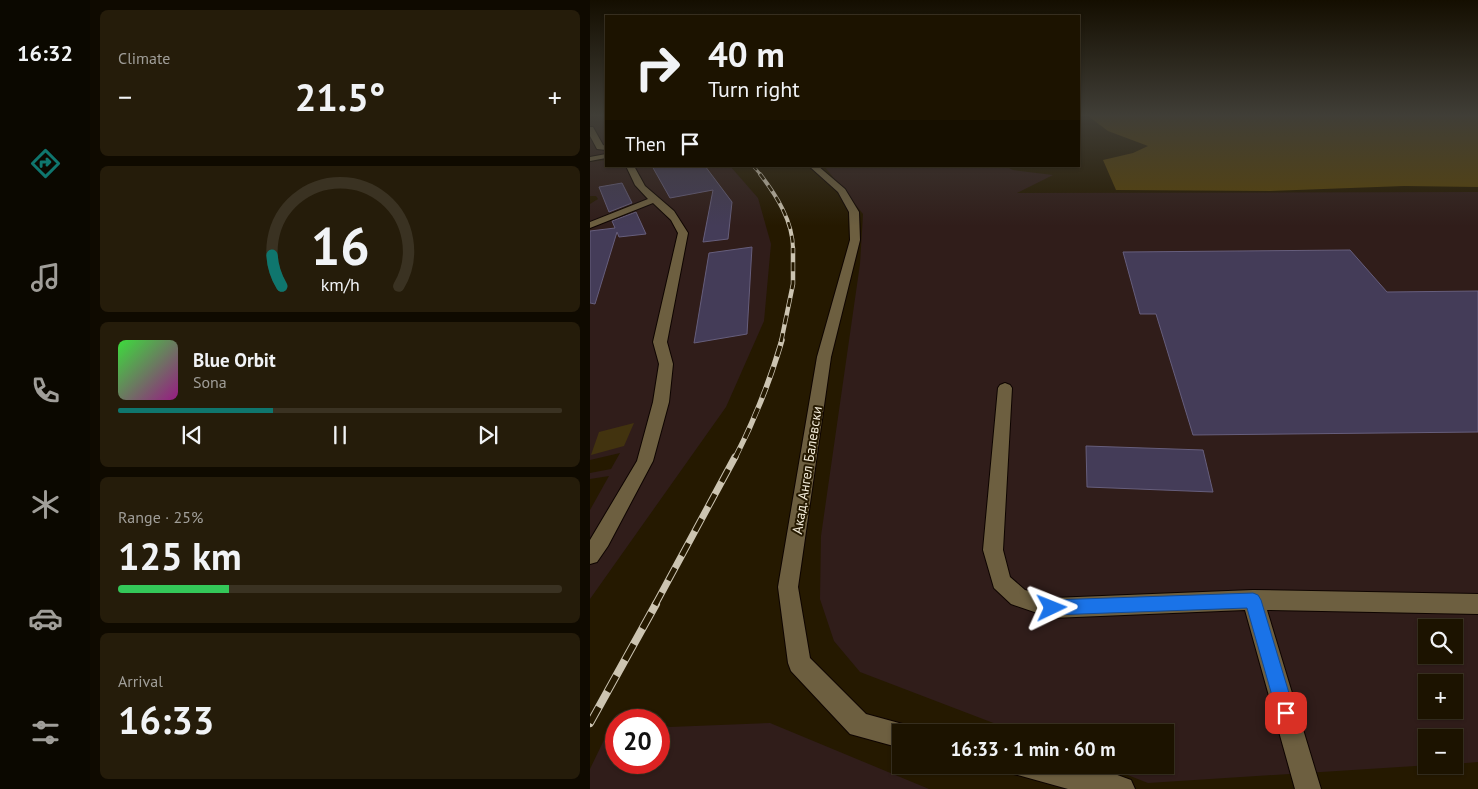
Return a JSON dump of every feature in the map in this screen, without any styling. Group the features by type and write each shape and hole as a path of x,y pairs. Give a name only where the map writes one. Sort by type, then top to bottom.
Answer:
{"street":[{"path":"590,159 605,156"},
{"path":"590,556 601,540 645,461 660,402 666,364 660,342 684,233 680,223 664,205 643,189 631,167"},
{"name":"Акад. Ангел Балевски","path":"814,167 842,191 854,212 856,240 824,357 788,587 799,663 860,725 892,733"},
{"path":"590,225 656,199"},
{"path":"1005,388 992,550 1001,582 1018,597 1052,608 1253,600 1478,604"},
{"path":"1253,600 1308,789"},
{"path":"1060,774 1122,789"}],"shaded area":[{"path":"590,153 605,153 605,155 590,158"},
{"path":"1133,153 1478,153 1478,187 1404,186 1269,191 1116,190 1103,160"},
{"path":"605,160 605,167 731,167 758,198 771,244 764,321 726,407 590,599 590,510 609,476 590,479 590,473 611,469 620,453 590,460 590,204 598,199 596,196 590,196 590,162"},
{"path":"825,167 1007,167 1013,170 1053,175 1017,193 1478,192 1478,762 1463,763 1463,729 1418,729 1418,766 1148,783 1125,774 1174,774 1174,724 996,724 860,672 834,641 820,599 821,536 860,264 863,214"},
{"path":"634,423 624,446 591,455 599,432"},
{"path":"770,723 929,789 590,789 590,769 605,738 605,774 670,774 670,727"}],"building":[{"path":"653,167 706,167 732,202 728,239 703,242 713,190 670,198"},
{"path":"622,183 632,203 609,212 599,187"},
{"path":"636,212 646,234 619,237 617,232 595,304 590,303 590,231 615,228 612,221"},
{"path":"752,247 747,334 694,343 709,253"},
{"path":"1350,250 1387,292 1478,291 1478,432 1193,435 1156,314 1140,314 1123,252"},
{"path":"1086,446 1203,450 1213,492 1087,487"}],"railway":[{"path":"754,167 761,175"},
{"path":"760,174 783,209 790,228 793,249"},
{"path":"781,342 793,284 793,249"},
{"path":"735,458 761,401 782,340"},
{"path":"655,605 735,457"},
{"path":"590,723 656,604"}],"route":[{"path":"1052,608 1253,600 1286,713"}]}
